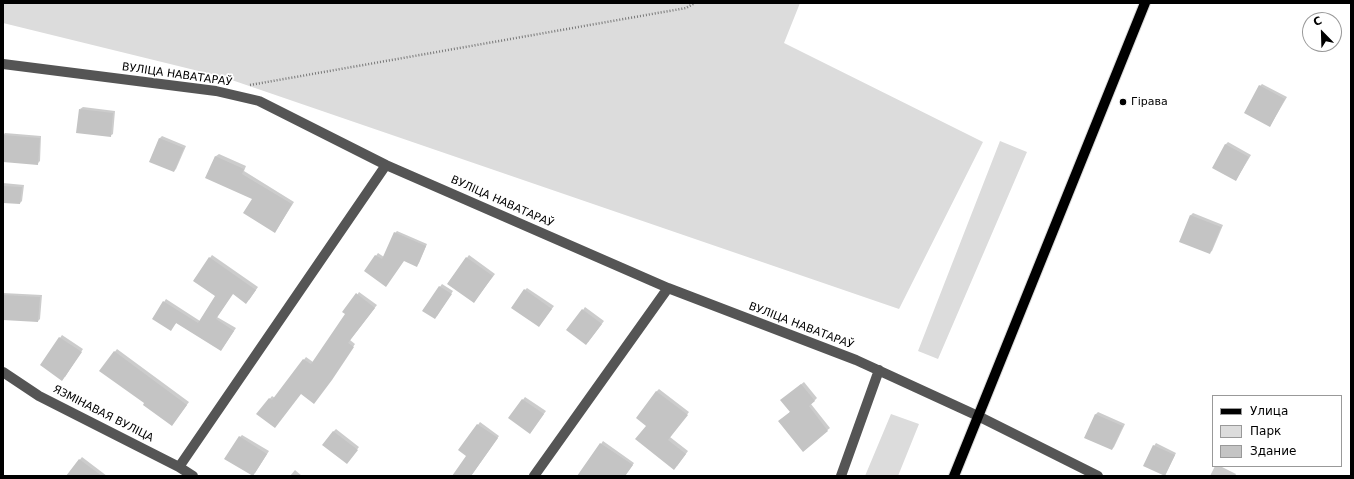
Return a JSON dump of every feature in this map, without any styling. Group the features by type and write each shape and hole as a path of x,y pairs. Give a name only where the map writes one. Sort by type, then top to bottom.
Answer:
{"main road":[{"path":"954,476 1145,3"}],"street":[{"name":"ВУЛІЦА НАВАТАРАЎ","path":"3,64 216,91 259,101 386,164 668,288 879,370 978,416 1098,476"},
{"path":"179,467 386,164"},
{"path":"534,476 668,288"},
{"path":"841,476 879,370"},
{"name":"ЯЗМІНАВАЯ ВУЛІЦА","path":"3,372 39,396 179,467 193,476"}],"path":[{"path":"248,85 686,8 695,3"}],"green space":[{"path":"3,3 800,3 784,43 983,142 899,309 223,77 3,23"},
{"path":"1000,141 1027,152 938,359 918,351"},
{"path":"891,414 919,424 898,476 865,476"}],"building":[{"path":"1259,85 1285,99 1270,127 1244,113"},
{"path":"79,109 113,113 111,137 76,133"},
{"path":"3,135 40,138 38,165 3,162"},
{"path":"159,138 184,148 174,172 149,162"},
{"path":"1225,144 1249,157 1236,181 1212,168"},
{"path":"215,156 244,169 242,174 292,204 275,233 243,213 252,199 205,178"},
{"path":"3,186 22,187 20,204 3,203"},
{"path":"1190,215 1221,227 1210,254 1179,242"},
{"path":"394,232 426,246 417,267 404,261 386,287 364,271 375,255 382,259"},
{"path":"209,257 256,290 246,304 233,294 216,319 234,331 221,351 176,323 171,331 152,319 163,301 198,323 215,296 193,281"},
{"path":"466,257 493,276 474,303 447,284"},
{"path":"439,286 452,294 435,319 422,311"},
{"path":"524,289 552,309 539,327 511,308"},
{"path":"356,293 375,308 348,343 354,347 314,404 301,394 275,428 256,414 269,398 272,400 303,359 311,364 345,314 342,312"},
{"path":"3,295 40,297 38,322 3,320"},
{"path":"582,309 602,324 586,345 566,330"},
{"path":"59,337 82,352 62,381 40,365"},
{"path":"114,351 187,405 172,426 143,405 144,403 99,371"},
{"path":"801,384 815,401 809,406 828,431 803,452 778,421 790,412 780,400"},
{"path":"656,391 688,415 668,440 686,454 674,470 635,439 646,426 636,418"},
{"path":"522,399 544,414 530,434 508,418"},
{"path":"1095,414 1123,426 1112,450 1084,438"},
{"path":"477,424 498,438 471,476 452,476 466,456 458,450"},
{"path":"333,431 358,450 347,464 322,445"},
{"path":"239,436 267,454 253,476 224,459"},
{"path":"600,443 633,465 625,476 577,476"},
{"path":"1153,445 1175,455 1165,476 1143,466"},
{"path":"79,459 102,476 66,476"}],"place":[{"name":"Гірава","path":"1123,102"}]}
